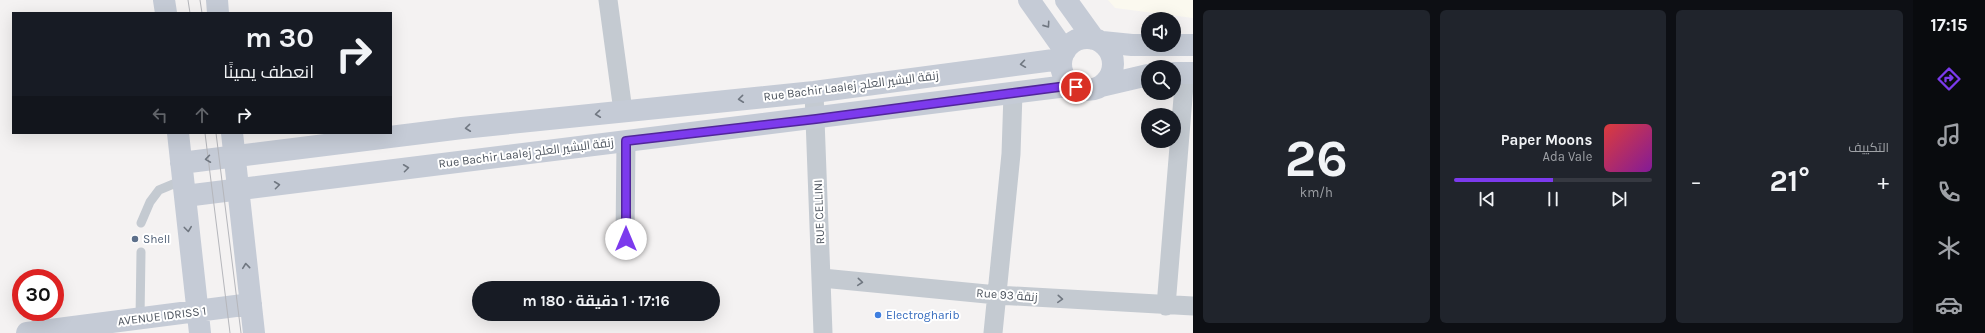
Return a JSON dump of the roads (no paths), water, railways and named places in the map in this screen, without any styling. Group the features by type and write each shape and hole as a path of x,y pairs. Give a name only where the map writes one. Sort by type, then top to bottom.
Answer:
{"street":[{"path":"164,0 166,12"},
{"path":"217,0 218,12"},
{"path":"608,0 623,111"},
{"path":"1029,0 1063,55 1064,76 1076,87 1093,89 1141,77"},
{"path":"1066,0 1098,40 1108,48 1112,56 1112,73 1101,86"},
{"path":"1063,55 1070,44 1077,40 1086,38 1132,45 1193,45"},
{"name":"Rue Bachir Laalej زنقة البشير العلج","path":"183,180 234,156 462,128 814,92 1063,55"},
{"path":"1166,306 1188,108 1184,73"},
{"name":"Rue Bachir Laalej زنقة البشير العلج","path":"183,180 238,190 626,141 816,119 1059,87 1076,87"},
{"name":"RUE CELLINI","path":"814,92 823,333"},
{"path":"993,333 1011,154 1013,93"},
{"path":"178,134 200,333"},
{"path":"232,134 254,333"},
{"path":"626,141 626,239"},
{"name":"Rue 93 زنقة","path":"822,278 997,295 1166,306 1193,306"},
{"name":"AVENUE IDRISS 1","path":"27,333 251,304"}],"lane":[{"path":"142,223 150,202 159,190 183,180"},
{"path":"140,319 141,252"}],"tram line":[{"path":"188,0 190,12"},
{"path":"200,0 202,12"},
{"path":"205,134 230,333"},
{"path":"216,134 241,333"}],"place":[{"name":"Shell","path":"135,239"},
{"name":"Electrogharib","path":"878,315"}]}
